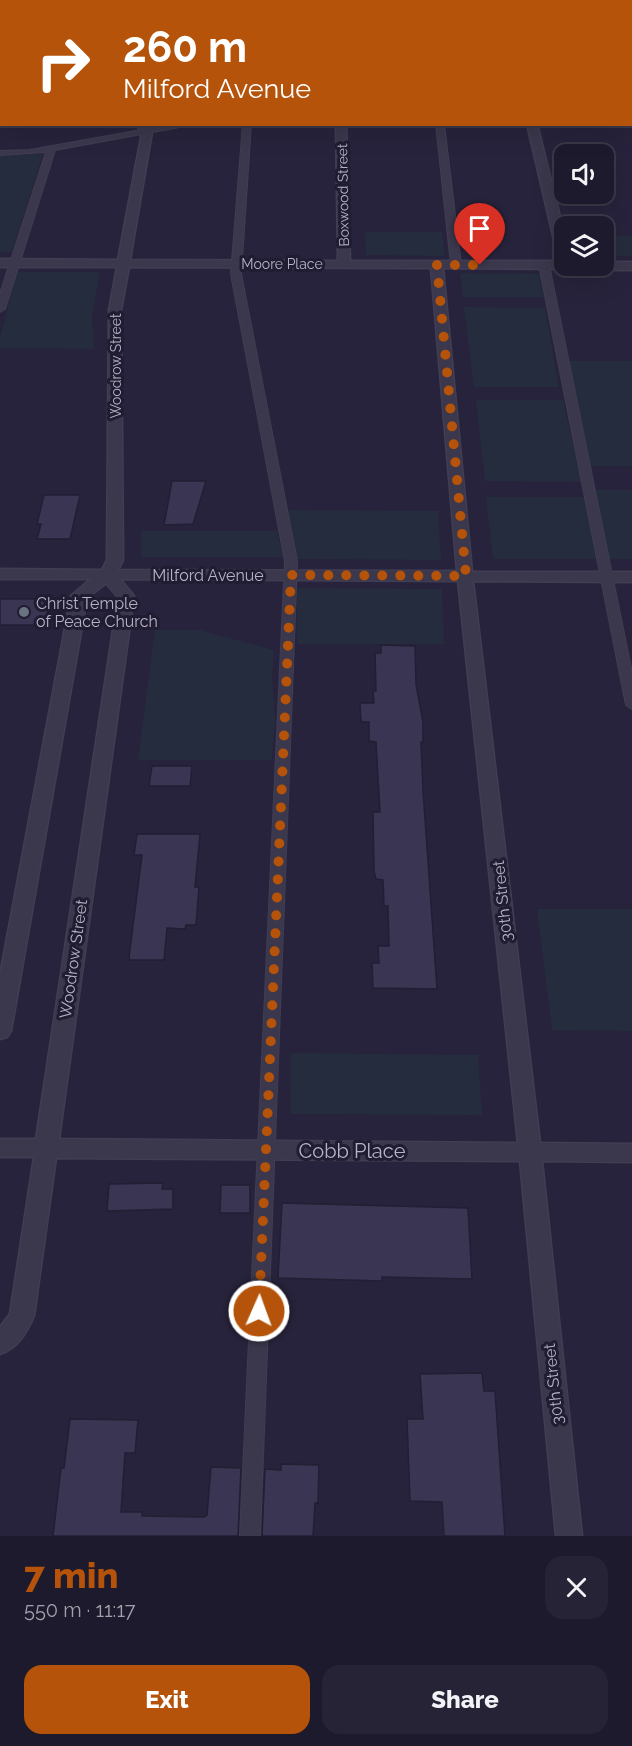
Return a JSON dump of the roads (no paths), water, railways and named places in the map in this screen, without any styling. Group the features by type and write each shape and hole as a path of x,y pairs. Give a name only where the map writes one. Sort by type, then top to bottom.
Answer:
{"street":[{"name":"Boxwood Street","path":"341,126 344,264"},
{"path":"532,126 554,216"},
{"name":"Woodrow Street","path":"0,1343 13,1331 22,1316 126,596 107,575 115,560 115,310 143,128"},
{"name":"Moore Place","path":"0,263 554,265"},
{"name":"30th Street","path":"437,265 466,576 530,1151 569,1536"},
{"path":"614,266 632,266"},
{"name":"Milford Avenue","path":"0,574 632,577"},
{"path":"0,1031 79,596 107,575"},
{"name":"Cobb Place","path":"0,1148 632,1153"}],"lane":[{"path":"0,153 30,153 143,128 168,126"},
{"path":"247,126 236,274 291,561 250,1536"},
{"path":"440,126 456,265"},
{"path":"0,309 51,149"},
{"path":"544,265 632,705"}],"place":[{"name":"Christ Temple of Peace Church","path":"24,612"}]}
